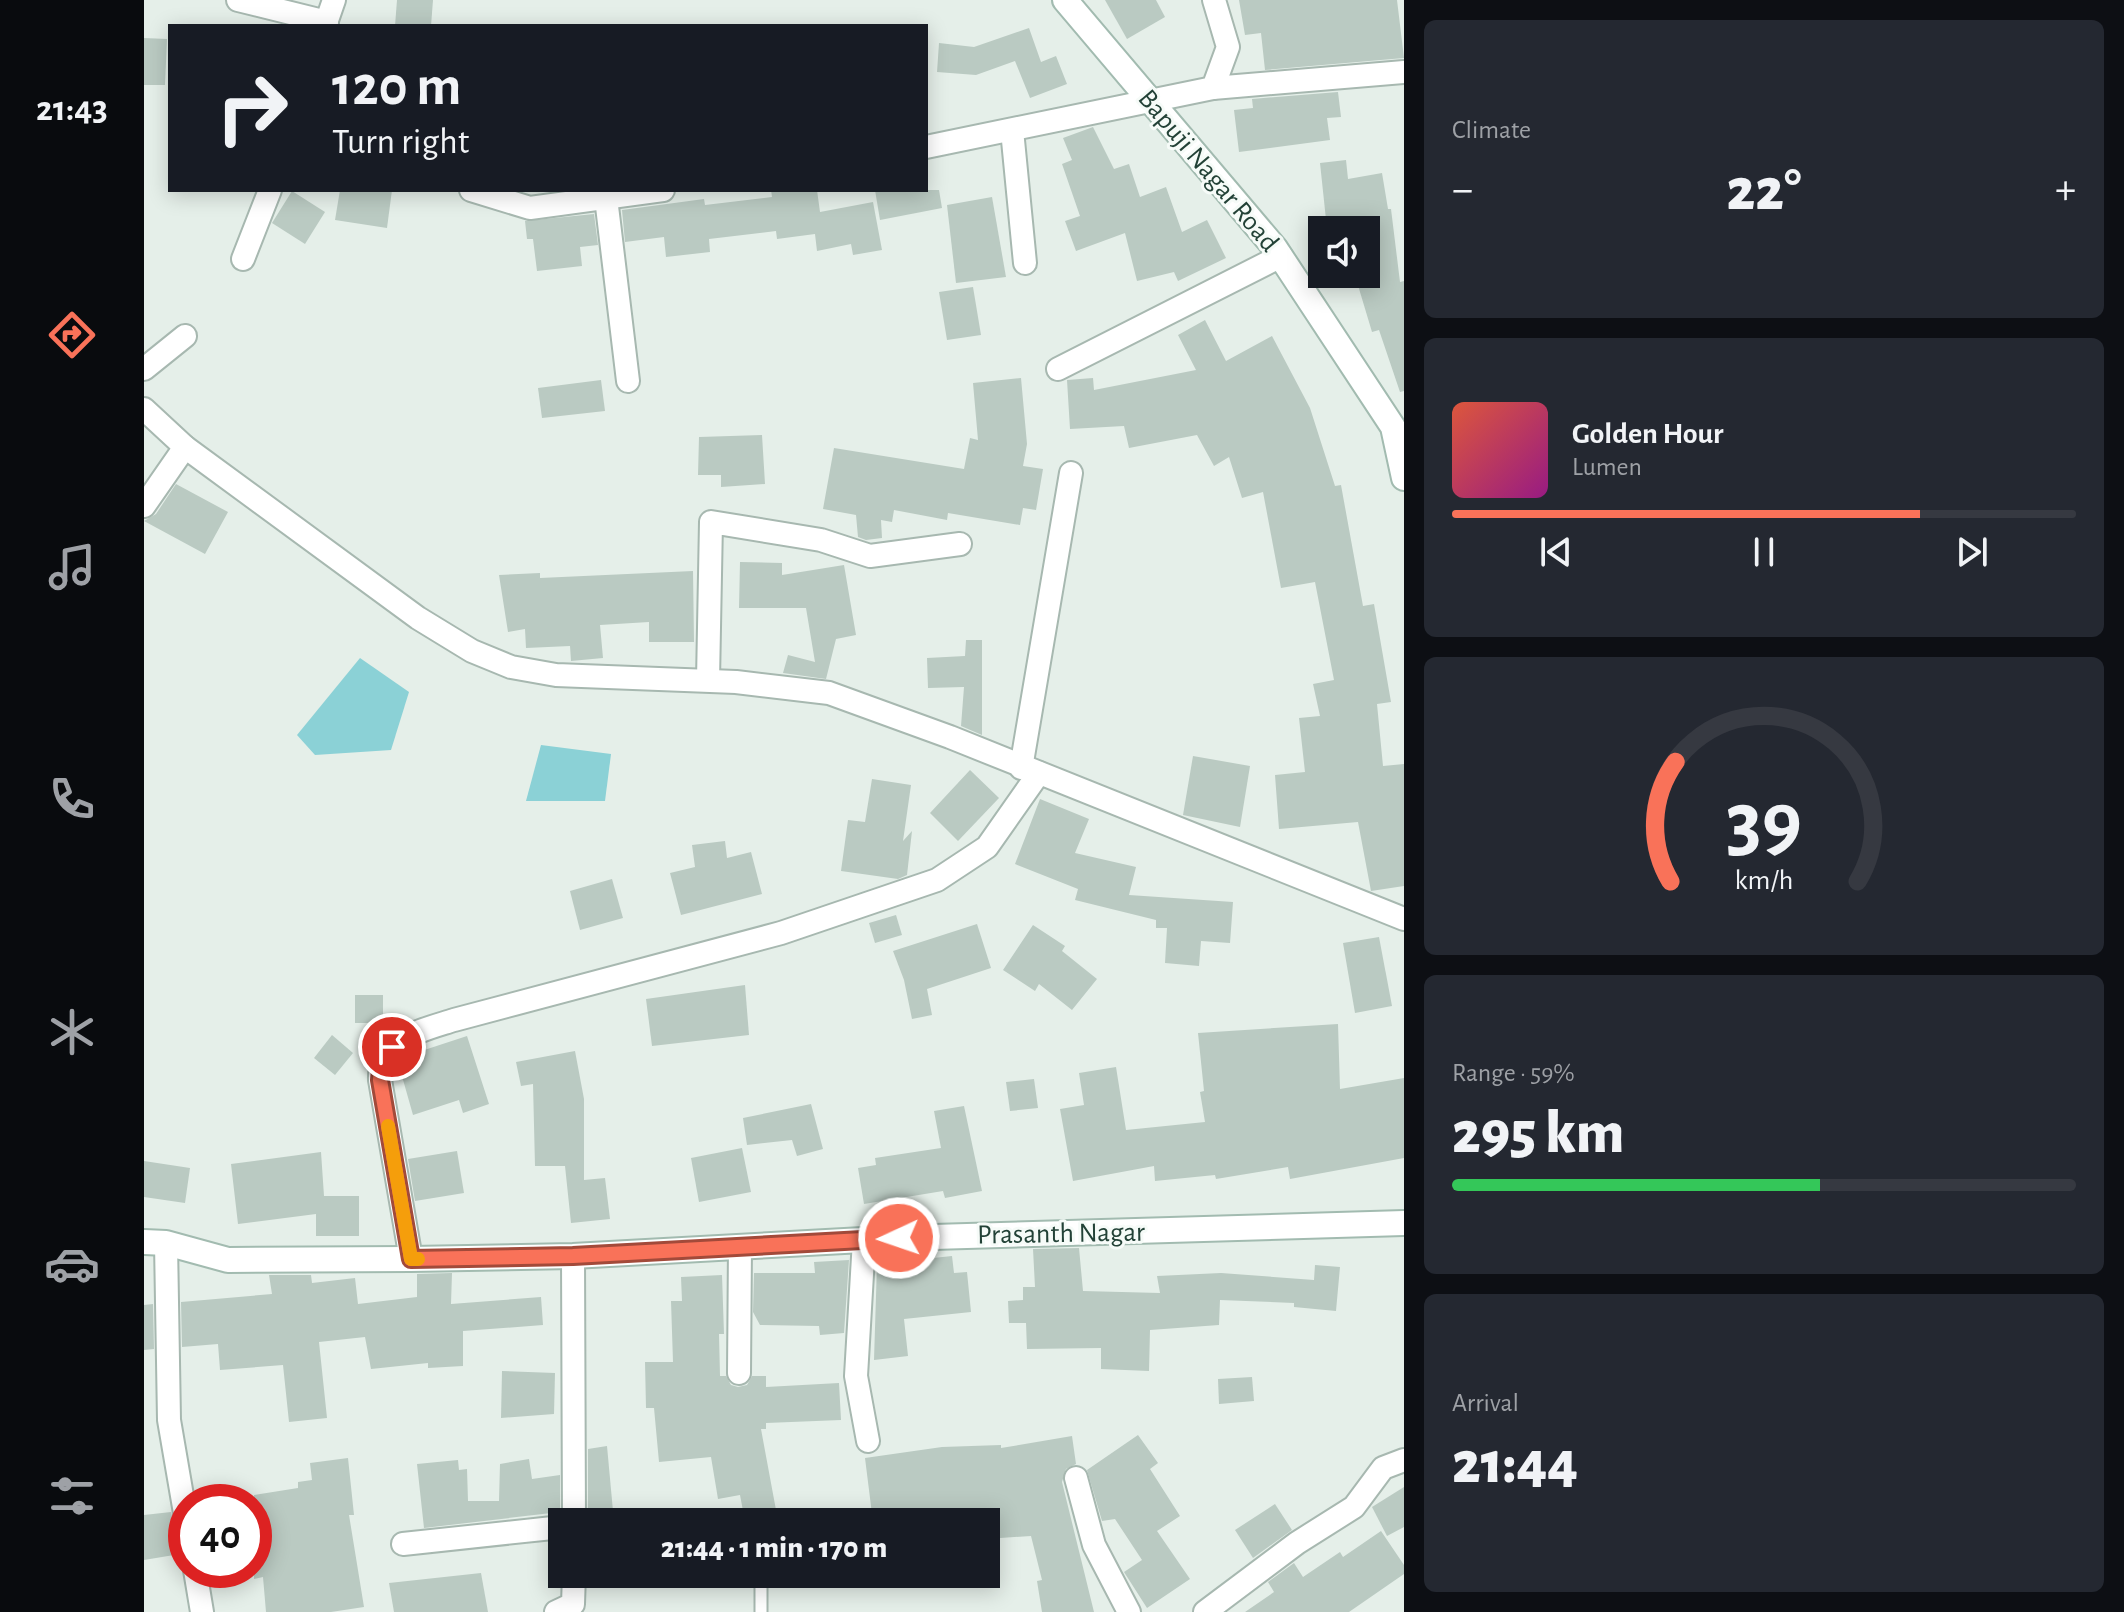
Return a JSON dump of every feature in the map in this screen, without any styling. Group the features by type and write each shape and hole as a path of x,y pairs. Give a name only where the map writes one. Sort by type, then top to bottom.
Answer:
{"street":[{"path":"238,0 326,24 334,0"},
{"name":"Bapuji Nagar Road","path":"1065,0 1281,256 1393,412 1393,427 1404,478"},
{"path":"1213,88 1228,47 1214,0"},
{"path":"928,147 1213,88 1404,72"},
{"path":"1012,130 1025,263"},
{"path":"243,259 269,192"},
{"path":"478,192 530,208 649,192"},
{"path":"606,198 628,381"},
{"path":"1058,369 1281,256"},
{"path":"144,369 185,336"},
{"path":"144,409 185,447 418,618 472,651 511,667 556,675 708,680 829,693 950,737 1404,919"},
{"path":"144,506 185,447"},
{"path":"411,1259 380,1080 382,1060 392,1047 409,1035 454,1020 781,933 937,880 987,847 1030,770 1071,473"},
{"path":"708,680 711,522 821,540 870,556 960,544"},
{"name":"Prasanth Nagar","path":"155,1242 228,1260 411,1259 573,1256 864,1240 1404,1223"},
{"path":"864,1240 856,1376 868,1441"},
{"path":"155,1242 169,1420 180,1484"},
{"path":"739,1373 740,1246"},
{"path":"573,1256 574,1508"},
{"path":"1205,1612 1297,1543 1354,1507 1383,1468 1404,1460"},
{"path":"1076,1478 1094,1545 1129,1612"},
{"path":"403,1544 548,1528"},
{"path":"198,1588 202,1612"},
{"path":"556,1612 573,1604 574,1588"}],"lane":[{"path":"761,1588 761,1612"}],"water":[{"path":"360,658 409,692 391,750 315,755 297,735"},
{"path":"541,745 611,754 605,801 526,801"}],"building":[{"path":"397,0 433,0 431,24 395,24"},
{"path":"1105,0 1156,0 1165,17 1127,39"},
{"path":"1239,0 1397,0 1404,58 1265,70 1261,33 1245,35"},
{"path":"1029,28 1041,62 1056,56 1067,84 1030,98 1015,61 976,75 937,72 939,43 974,47"},
{"path":"144,38 167,39 165,85 144,85"},
{"path":"1338,92 1341,117 1327,118 1330,140 1239,152 1234,110 1253,108 1252,99"},
{"path":"1093,127 1114,169 1129,164 1140,197 1166,187 1182,232 1207,220 1226,258 1178,281 1174,272 1137,281 1125,233 1076,251 1065,221 1080,216 1062,164 1072,160 1063,138"},
{"path":"1346,160 1348,179 1382,173 1388,209 1391,209 1400,282 1404,281 1404,391 1400,392 1379,330 1372,332 1359,288 1380,288 1380,216 1326,216 1320,163"},
{"path":"939,190 942,208 880,220 875,192"},
{"path":"291,192 325,212 305,244 272,223"},
{"path":"340,192 392,192 387,228 335,220"},
{"path":"771,192 817,192 820,212 873,202 882,250 853,255 851,244 817,251 815,234 777,239 776,231 709,239 710,252 666,257 664,237 625,242 622,210 704,199 705,205 772,197"},
{"path":"992,197 1006,277 956,283 947,205"},
{"path":"594,214 598,245 580,247 582,266 537,271 533,239 527,239 525,221"},
{"path":"973,287 981,335 947,340 939,292"},
{"path":"1205,320 1226,361 1272,336 1310,408 1335,486 1341,485 1363,606 1374,604 1391,702 1377,704 1383,766 1404,764 1404,886 1371,891 1358,822 1279,829 1275,775 1305,772 1299,718 1320,716 1313,684 1334,680 1315,582 1281,588 1263,492 1242,498 1229,457 1214,466 1197,435 1129,448 1124,426 1070,429 1067,380 1093,378 1094,390 1196,370 1178,335"},
{"path":"1021,378 1027,444 1023,466 1043,469 1036,510 1023,508 1020,525 948,513 947,520 894,510 892,522 881,520 882,538 866,540 858,537 856,515 823,509 834,448 964,469 970,438 978,440 973,383"},
{"path":"601,380 605,411 542,418 538,388"},
{"path":"762,435 765,484 721,487 721,475 698,475 699,437"},
{"path":"176,484 228,512 205,554 144,521 156,514"},
{"path":"740,562 782,563 782,575 844,565 856,635 836,639 826,679 783,673 788,655 815,662 806,608 739,608"},
{"path":"693,571 694,642 649,642 649,622 600,625 603,658 571,661 570,646 526,648 525,629 508,632 499,575 540,573 540,578"},
{"path":"966,640 982,640 982,735 961,726 964,687 928,688 927,658 965,656"},
{"path":"1193,756 1250,766 1240,827 1183,815"},
{"path":"970,770 999,798 958,841 930,813"},
{"path":"872,779 911,785 903,841 912,831 907,875 898,879 841,871 848,820 865,822"},
{"path":"1040,799 1089,819 1075,853 1136,867 1129,895 1233,902 1230,943 1201,941 1199,966 1165,963 1167,928 1156,928 1156,920 1075,900 1078,889 1015,864"},
{"path":"725,841 727,858 751,852 762,894 681,915 670,873 695,867 692,845"},
{"path":"612,879 623,918 580,930 570,891"},
{"path":"896,915 902,935 875,943 869,923"},
{"path":"977,924 991,968 927,989 932,1015 912,1019 904,980 893,951"},
{"path":"1033,925 1065,946 1062,951 1097,979 1072,1010 1039,984 1035,991 1003,970"},
{"path":"1379,937 1392,1006 1355,1013 1343,943"},
{"path":"745,985 749,1035 652,1046 646,999"},
{"path":"355,995 383,995 383,1015 377,1023 355,1023"},
{"path":"1338,1024 1340,1089 1404,1078 1404,1158 1290,1179 1288,1167 1216,1179 1215,1175 1155,1181 1154,1166 1073,1181 1060,1109 1084,1105 1079,1073 1116,1067 1126,1130 1205,1122 1200,1092 1204,1091 1198,1033"},
{"path":"332,1035 353,1053 335,1075 314,1058"},
{"path":"467,1036 489,1104 463,1113 459,1100 413,1115 398,1062 403,1057"},
{"path":"575,1051 584,1099 584,1180 605,1178 610,1219 571,1223 565,1166 535,1166 533,1084 521,1086 516,1062"},
{"path":"1034,1079 1038,1108 1010,1111 1006,1082"},
{"path":"811,1104 823,1149 797,1156 792,1140 747,1145 743,1118"},
{"path":"964,1106 982,1191 945,1198 943,1191 864,1204 858,1168 876,1165 875,1158 941,1148 934,1111"},
{"path":"742,1148 751,1192 699,1202 691,1158"},
{"path":"457,1151 464,1193 415,1201 408,1159"},
{"path":"321,1152 324,1196 359,1196 359,1236 316,1236 316,1214 238,1224 231,1164"},
{"path":"144,1161 190,1168 185,1203 144,1197"},
{"path":"1079,1248 1083,1291 1160,1293 1157,1276 1221,1273 1314,1280 1315,1265 1340,1267 1336,1311 1294,1307 1294,1303 1220,1300 1219,1325 1150,1330 1149,1371 1101,1369 1101,1348 1027,1349 1026,1323 1009,1323 1008,1301 1023,1300 1023,1287 1035,1287 1033,1249"},
{"path":"952,1256 954,1273 967,1272 971,1312 904,1319 908,1356 874,1360 877,1264"},
{"path":"849,1260 844,1333 820,1335 819,1326 760,1325 753,1312 754,1273 815,1273 814,1262"},
{"path":"452,1273 451,1304 541,1297 543,1325 463,1331 463,1366 428,1368 428,1363 371,1369 365,1337 319,1342 327,1418 289,1422 283,1365 220,1370 218,1344 182,1347 181,1302 272,1294 269,1275 311,1275 312,1283 355,1278 358,1304 417,1297 417,1274"},
{"path":"722,1275 724,1334 719,1334 720,1376 726,1376 731,1385 747,1385 752,1376 766,1376 766,1387 839,1383 841,1420 766,1423 766,1429 761,1429 776,1508 742,1508 740,1495 718,1499 711,1457 659,1462 654,1408 646,1408 645,1362 673,1362 671,1301 682,1301 681,1277"},
{"path":"153,1304 154,1349 144,1350 144,1305"},
{"path":"502,1371 555,1373 554,1414 501,1418"},
{"path":"1252,1377 1254,1401 1219,1404 1218,1379"},
{"path":"1138,1435 1158,1463 1150,1469 1180,1516 1157,1531 1190,1579 1147,1608 1124,1572 1142,1560 1115,1519 1102,1521 1087,1470"},
{"path":"1072,1436 1076,1464 1066,1469 1062,1482 1094,1612 1042,1612 1037,1581 1042,1580 1031,1536 1000,1538 1000,1508 871,1508 865,1458 942,1447 1001,1445 1001,1448"},
{"path":"607,1446 613,1508 588,1508 588,1449"},
{"path":"348,1458 354,1515 349,1515 364,1607 331,1612 266,1612 264,1588 272,1588 272,1492 298,1488 298,1482 312,1480 310,1463"},
{"path":"529,1459 532,1479 560,1475 560,1508 548,1508 548,1513 424,1528 417,1464 458,1460 459,1470 467,1469 468,1501 499,1501 500,1464"},
{"path":"1404,1487 1404,1527 1387,1536 1372,1507"},
{"path":"1275,1504 1292,1530 1253,1558 1235,1530"},
{"path":"168,1512 168,1556 144,1560 144,1515"},
{"path":"1381,1531 1404,1565 1404,1574 1349,1612 1245,1612 1274,1592 1268,1582 1294,1563 1303,1577 1340,1552 1343,1557"},
{"path":"481,1573 488,1612 394,1612 389,1583"}],"slow traffic":[{"path":"388,1126 411,1259 418,1259"}],"route":[{"path":"392,1047 382,1060 379,1071 411,1259 573,1256 899,1238"}]}
